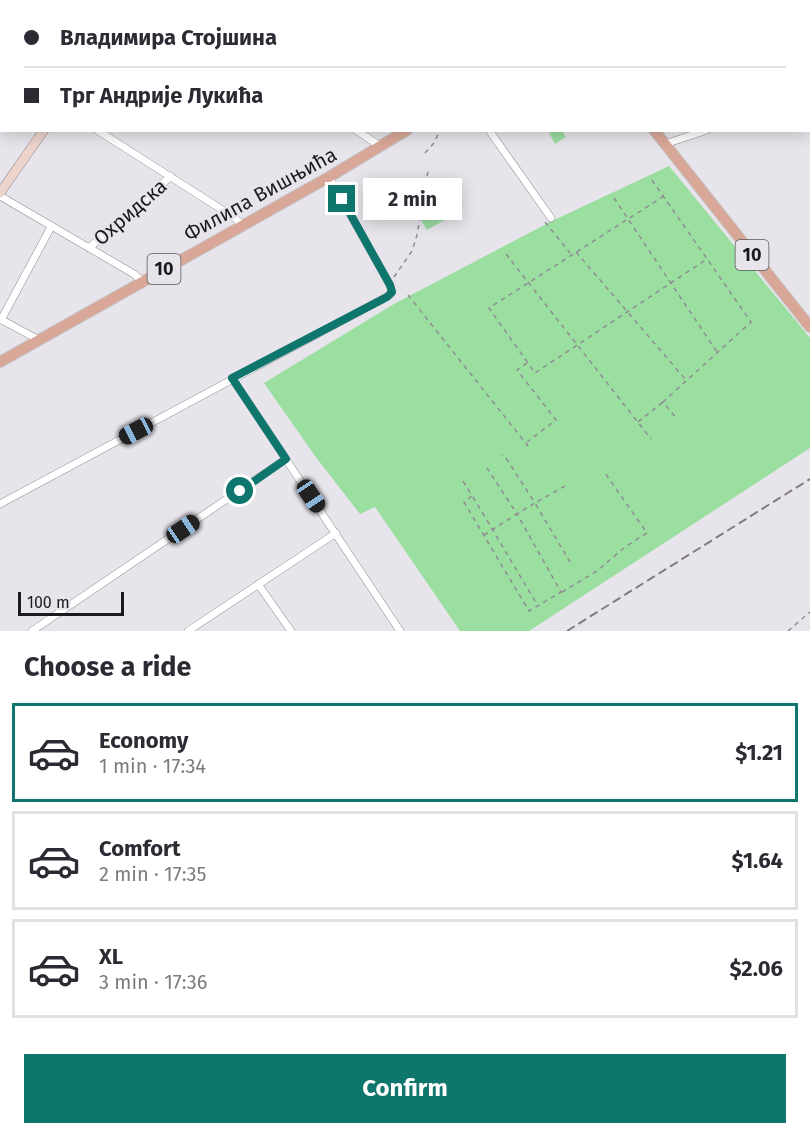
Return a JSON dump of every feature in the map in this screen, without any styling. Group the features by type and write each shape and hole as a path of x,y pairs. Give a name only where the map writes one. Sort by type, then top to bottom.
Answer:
{"main road":[{"name":"10","path":"380,146 404,132"},
{"name":"10","path":"656,132 810,327"},
{"name":"Филипа Вишњића","path":"0,362 380,146"}],"street":[{"path":"43,132 0,195 134,274 142,281"},
{"path":"100,132 171,176 242,225"},
{"path":"359,132 380,146"},
{"path":"490,132 548,220"},
{"path":"665,144 701,132"},
{"name":"Охридска","path":"89,248 171,176"},
{"path":"0,504 387,297 392,292 389,282 329,177"},
{"path":"39,340 1,319 51,227"},
{"path":"232,378 400,631"},
{"path":"32,631 286,459"},
{"path":"188,631 336,533"},
{"path":"258,584 291,631"}],"path":[{"path":"425,153 434,143 439,132"},
{"path":"389,282 401,269 417,235 428,171"},
{"path":"638,422 751,322 652,180"},
{"path":"664,196 489,308 535,373 707,259"},
{"path":"614,198 718,352"},
{"path":"548,220 571,254"},
{"path":"576,252 687,381"},
{"path":"506,254 651,439"},
{"path":"408,295 528,446"},
{"path":"526,443 556,420 517,370 527,362"},
{"path":"663,402 677,419"},
{"path":"502,455 570,562"},
{"path":"487,468 561,592"},
{"path":"472,496 464,502 530,611 597,571 647,532 605,473"},
{"path":"463,481 538,606"},
{"path":"483,535 565,486"},
{"path":"788,631 810,612"}],"green space":[{"path":"563,132 566,137 555,144 549,133"},
{"path":"669,166 810,338 810,448 529,631 460,631 375,507 360,514 315,456 264,383 394,304 550,222"},
{"path":"444,207 450,217 427,230 421,220"}],"railway":[{"path":"567,631 810,479"}],"route":[{"path":"240,491 286,459 232,378 387,297 392,292 342,199"}]}
